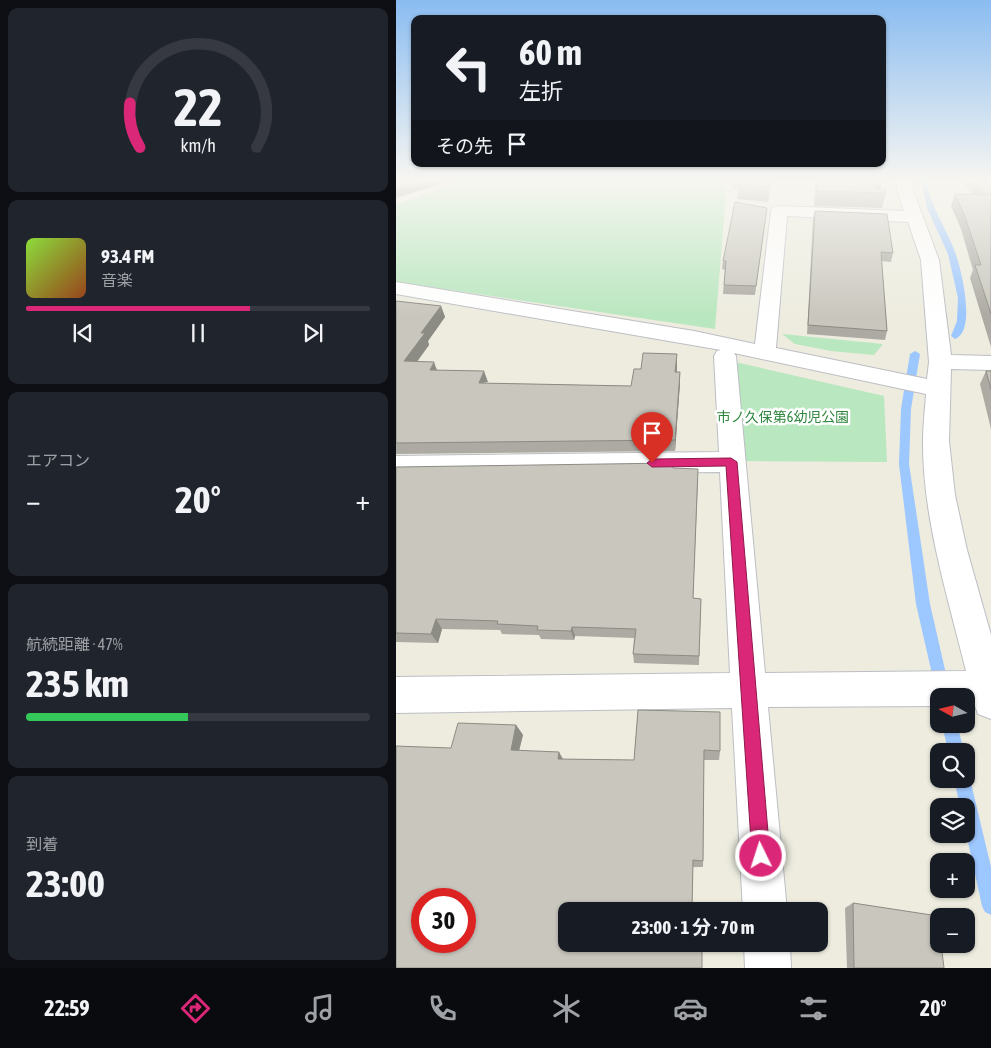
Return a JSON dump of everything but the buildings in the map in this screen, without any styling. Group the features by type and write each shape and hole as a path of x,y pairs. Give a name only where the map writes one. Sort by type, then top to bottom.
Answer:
{"street":[{"path":"765,352 778,225"},
{"path":"396,695 917,688 984,695 941,495 933,379 930,260 918,225"},
{"path":"396,288 572,316 765,352 894,379 933,379 991,363"},
{"path":"725,356 763,902"},
{"path":"396,466 731,462"},
{"path":"767,952 768,968"}],"green space":[{"path":"396,225 723,225 715,329 396,282"},
{"path":"782,334 883,344 874,355 831,351 795,344"},
{"name":"市ノ久保第6幼児公園","path":"735,362 884,396 887,462 743,461"}],"waterway":[{"path":"939,225 952,254 962,298 963,313 955,336"},
{"path":"915,354 906,409 904,464 923,604 942,688"},
{"path":"952,733 954,743"},
{"path":"964,788 991,906"}],"route":[{"path":"652,463 731,462 750,691 761,856"}]}
